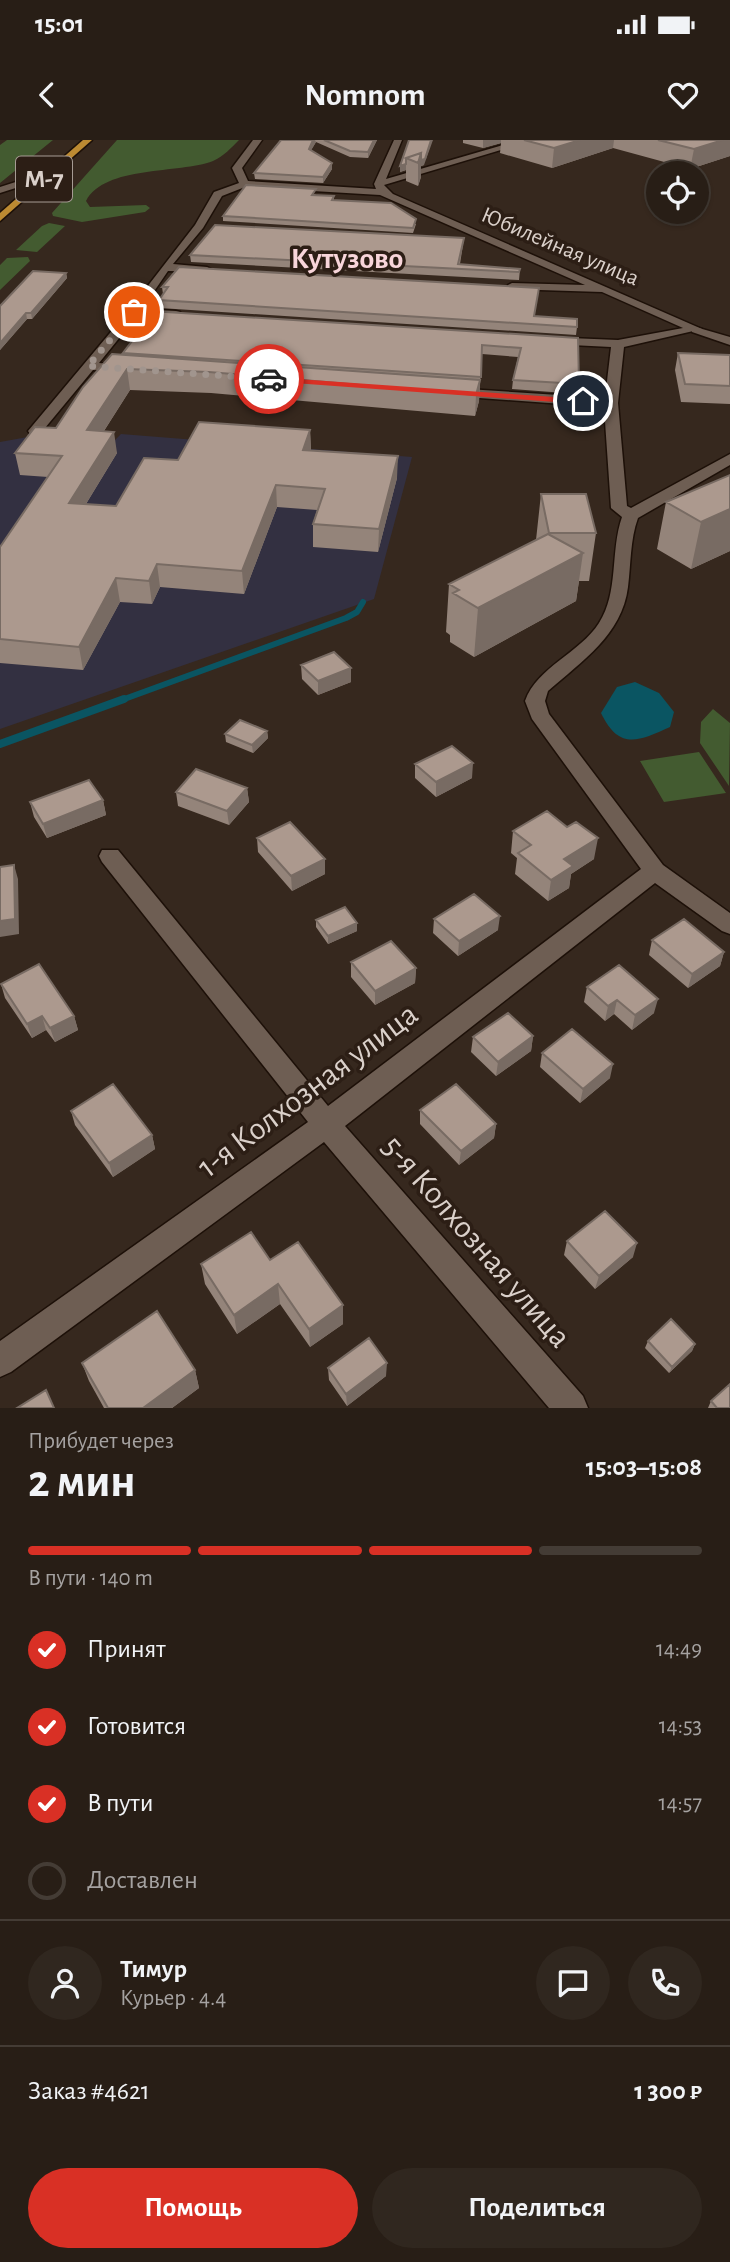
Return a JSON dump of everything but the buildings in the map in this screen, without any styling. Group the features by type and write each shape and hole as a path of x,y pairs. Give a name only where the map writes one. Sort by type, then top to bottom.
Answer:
{"highway":[{"name":"М-7","path":"0,203 73,140"},
{"name":"М-7","path":"0,218 88,140"}],"street":[{"path":"244,184 237,168 258,140"},
{"path":"380,188 398,140"},
{"path":"35,431 134,312 165,267 199,226 218,194 244,184 380,188 530,140"},
{"path":"0,190 24,182"},
{"name":"Юбилейная улица","path":"380,188 480,235 730,341"},
{"path":"199,226 213,227"},
{"path":"456,237 480,235"},
{"path":"165,267 221,270"},
{"path":"498,286 604,289"},
{"path":"134,312 189,316"},
{"path":"535,339 618,344 728,324"},
{"path":"618,344 611,403 619,508 631,515"},
{"path":"88,366 143,370"},
{"path":"432,391 611,403"},
{"path":"730,459 631,515 625,529 615,608 608,624 539,689 535,701 539,715 654,871 730,925"},
{"name":"5-я Колхозная улица","path":"110,856 326,1124 571,1408"},
{"name":"1-я Колхозная улица","path":"0,1361 326,1124 654,871"}],"shaded area":[{"path":"121,434 412,457 374,599 0,729 0,442 39,435 115,440"}],"green space":[{"path":"7,140 53,140 0,183 0,145"},
{"path":"117,140 239,140 213,161 144,172 109,181 96,189 86,201 90,207 146,205 150,208 145,212 82,222 53,216 52,213"},
{"path":"49,223 65,226 37,252 16,250 42,226"},
{"path":"28,257 30,261 0,290 0,265 7,258"},
{"path":"713,709 730,723 729,786 700,743 701,722"},
{"path":"699,752 726,793 664,802 640,761"}],"water":[{"path":"635,682 659,693 674,712 670,727 630,740 615,733 601,713 617,687"}],"waterway":[{"path":"119,701 346,618 357,612 363,602"},
{"path":"0,744 124,699"}],"way so far":[{"path":"134,312 88,366 269,379"}],"district":[{"name":"Кутузово","path":"347,259"}],"route":[{"path":"269,379 583,401"}]}
